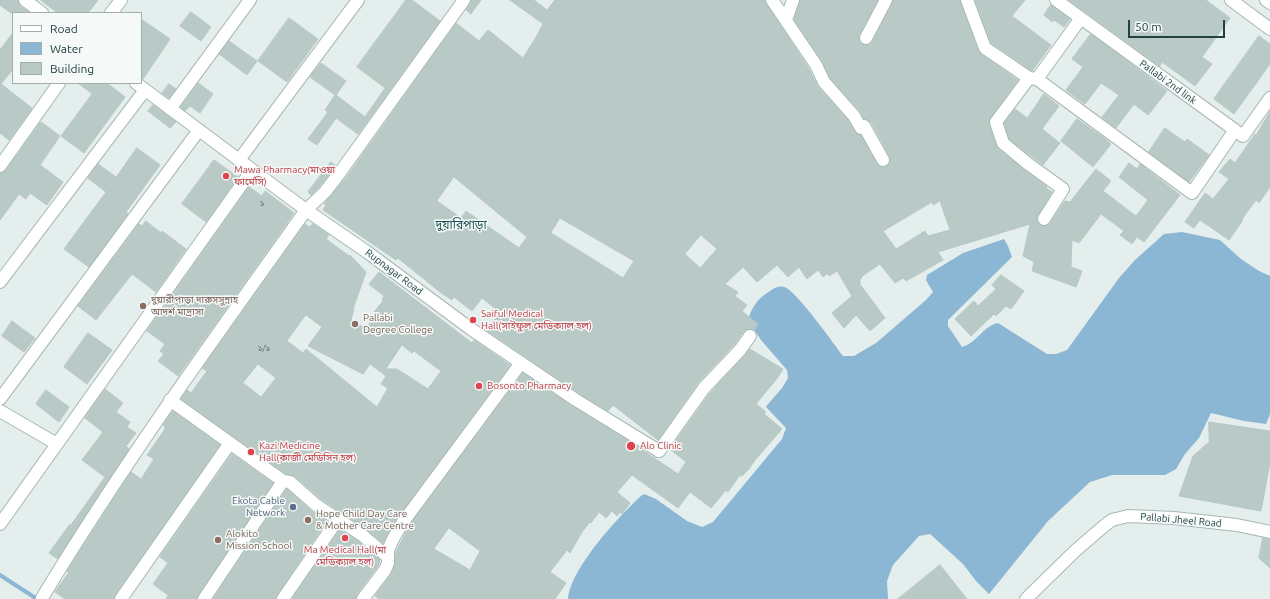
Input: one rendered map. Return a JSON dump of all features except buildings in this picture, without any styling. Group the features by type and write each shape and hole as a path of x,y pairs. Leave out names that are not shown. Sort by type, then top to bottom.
{"street":[{"path":"112,12 121,0"},
{"path":"170,109 250,0"},
{"path":"239,160 358,0"},
{"path":"42,598 62,564 170,400 306,210 325,192 341,171 464,0"},
{"path":"772,0 816,65 824,82 854,116 862,128 864,126 883,160"},
{"path":"786,20 793,0"},
{"path":"866,38 886,0"},
{"path":"967,0 985,48 1033,79 1192,193 1235,130 1243,136 1270,98"},
{"name":"Pallabi 2nd link","path":"1056,0 1235,130"},
{"path":"1231,0 1270,29"},
{"path":"1266,0 1270,3"},
{"path":"27,1 41,12"},
{"path":"1044,220 1064,189 1027,163 1003,142 996,122 1033,79 1081,18"},
{"path":"0,166 59,84"},
{"path":"0,282 140,87"},
{"name":"Rupnagar Road","path":"140,87 306,210 367,252 471,329 576,400 659,451 704,388 740,350 750,336"},
{"path":"0,399 199,130"},
{"path":"0,524 252,170"},
{"path":"363,599 385,570 388,550 403,522 521,363"},
{"path":"170,400 283,481 290,482 316,505 362,535 388,556"},
{"path":"0,411 57,444"},
{"path":"121,599 230,443"},
{"path":"204,599 283,481"},
{"name":"Pallabi Jheel Road","path":"1026,599 1075,551 1112,520 1128,516 1174,518 1237,525 1270,532"},
{"path":"283,599 338,519"}],"water":[{"path":"1182,232 1220,240 1241,259 1259,271 1270,276 1270,414 1266,424 1244,421 1211,413 1199,438 1185,454 1176,469 1165,475 1112,475 1090,482 1048,521 989,594 976,581 963,564 930,534 919,536 893,565 887,581 888,599 568,599 577,573 586,558 620,517 641,496 644,494 656,499 687,521 702,527 713,522 782,439 786,428 766,407 782,388 788,378 787,370 761,340 748,320 757,301 773,289 777,287 784,287 789,290 797,297 843,356 854,356 876,343 926,300 933,292 926,280 927,275 963,253 1004,239 1012,257 948,320 948,326 962,347 972,342 988,327 998,323 1047,354 1056,354 1067,350 1119,278 1135,260 1164,234"}],"waterway":[{"path":"0,575 37,599"}],"place":[{"name":"Mawa Pharmacy(মাওয়া ফার্মেসি)","path":"226,176"},
{"name":"দুয়ারীপাড়া দারুসসুন্নাহ আদর্শ মাদ্রাসা","path":"143,306"},
{"name":"Saiful Medical Hall(সাইফুল মেডিক্যাল হল)","path":"473,320"},
{"name":"Pallabi Degree College","path":"355,324"},
{"name":"Bosonto Pharmacy","path":"479,386"},
{"name":"Alo Clinic","path":"631,446"},
{"name":"Kazi Medicine Hall(কাজী মেডিসিন হল)","path":"251,452"},
{"name":"Ekota Cable Network","path":"293,507"},
{"name":"Hope Child Day Care & Mother Care Centre","path":"308,520"},
{"name":"Ma Medical Hall(মা মেডিক্যাল হল)","path":"345,538"},
{"name":"Alokito Mission School","path":"218,540"}],"district":[{"name":"দুয়ারিপাড়া","path":"461,225"}]}
